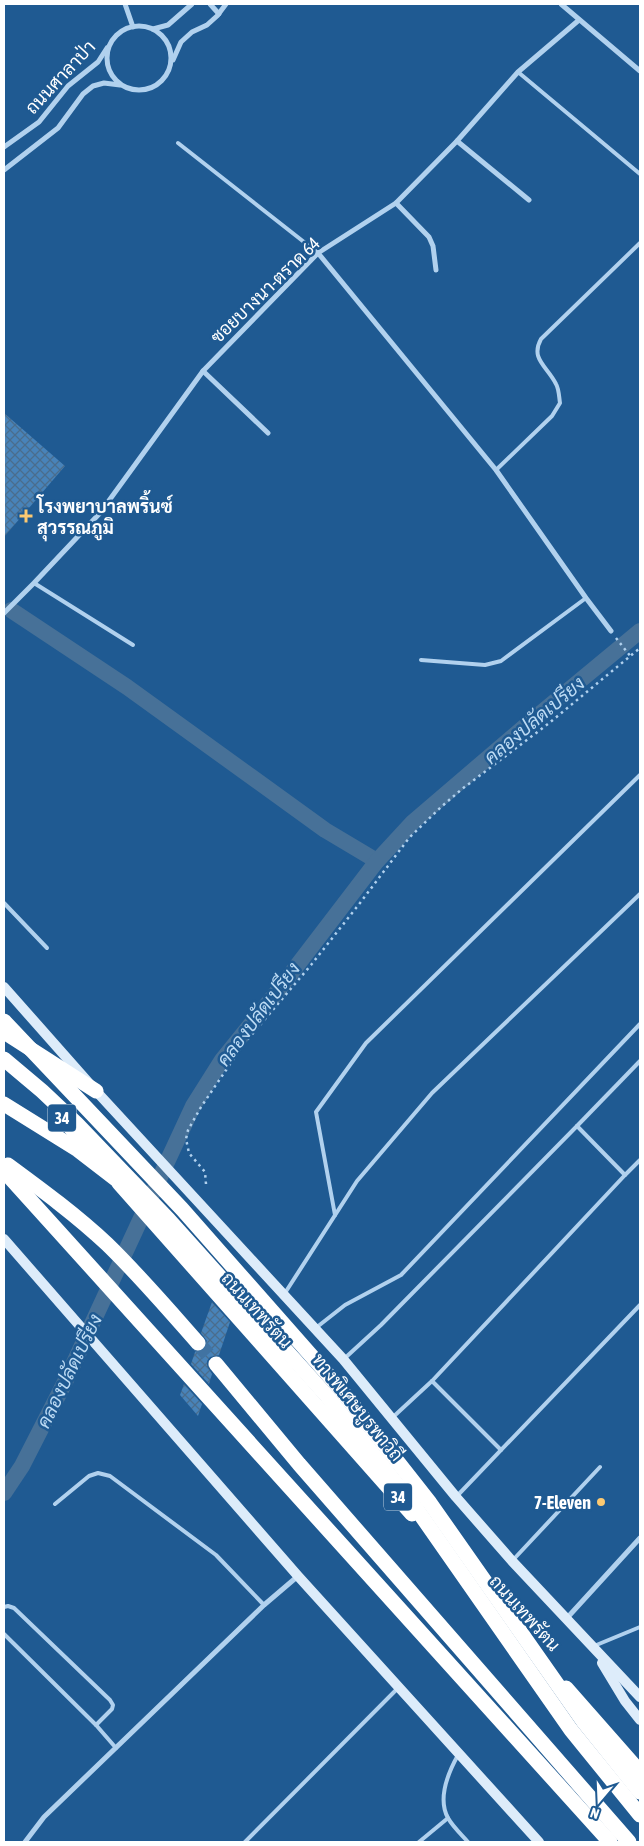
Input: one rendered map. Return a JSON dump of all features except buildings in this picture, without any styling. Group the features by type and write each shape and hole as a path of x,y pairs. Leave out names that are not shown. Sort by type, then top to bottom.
{"highway":[{"path":"4,1021 176,1202 338,1386 430,1503 583,1721 640,1792"},
{"path":"4,1032 96,1091"},
{"name":"ถนนเทพรัตน","path":"4,1052 120,1184 162,1222 640,1772"},
{"name":"ทางพิเศษบูรพาวิถี","path":"4,1059 77,1124 162,1222 327,1396 418,1511 571,1730 640,1816"},
{"path":"4,1104 78,1150 162,1222"},
{"path":"4,1162 66,1208 106,1244 142,1280 198,1342"},
{"path":"4,1171 610,1842"},
{"path":"216,1364 299,1464 629,1842"}],"main road":[{"name":"ถนนเทพรัตน","path":"4,986 96,1091 343,1359 456,1497 512,1560 640,1697"},
{"path":"4,1239 298,1576 538,1842"},
{"path":"593,1645 625,1701 640,1720"}],"street":[{"path":"125,4 133,27 148,27 165,38 170,47 172,58 170,68"},
{"path":"152,29 168,25 192,4"},
{"path":"210,4 218,14"},
{"name":"ถนนศาลาป่า","path":"4,170 58,128 83,94 93,86 104,83 137,90 148,89 162,81 181,42 192,32 207,25 226,4"},
{"path":"561,4 640,71"},
{"name":"ซอยบางนา-ตราด 64","path":"4,613 100,513 202,371 318,253 396,203 457,141 518,72 579,20"},
{"name":"ถนนศาลาป่า","path":"4,148 39,122 68,86 98,62 118,34 127,28 133,27"},
{"name":"ถนนศาลาป่า","path":"111,42 107,52 107,63 111,74 123,86"},
{"path":"457,141 529,200"},
{"path":"396,203 429,237 434,246 436,270"},
{"path":"318,253 496,470 611,631"},
{"path":"202,371 268,433"},
{"path":"567,1618 640,1538"},
{"path":"25,1842 44,1818 264,1605 298,1576"}],"lane":[{"path":"518,72 640,174"},
{"path":"178,143 318,253"},
{"path":"496,470 552,416 560,403 557,385 537,356 537,346 541,339 640,243"},
{"path":"34,583 133,645"},
{"path":"421,660 485,665 501,661 586,598"},
{"path":"336,1215 316,1112 366,1044 640,775"},
{"path":"284,1295 357,1181 432,1093 640,894"},
{"path":"4,903 47,948"},
{"path":"315,1329 345,1305 401,1275 640,1024"},
{"path":"343,1359 382,1325 640,1061"},
{"path":"577,1126 626,1174"},
{"path":"392,1418 432,1381 640,1160"},
{"path":"456,1497 640,1305"},
{"path":"432,1381 501,1450"},
{"path":"512,1560 600,1467"},
{"path":"55,1504 89,1476 98,1473 110,1476 216,1555 264,1605"},
{"path":"4,1607 14,1608 110,1700 113,1705 112,1709 96,1725"},
{"path":"593,1645 640,1627"},
{"path":"4,1634 96,1725 116,1748"},
{"path":"245,1842 399,1687"},
{"path":"459,1753 446,1778 444,1804 448,1818 468,1842"},
{"path":"419,1842 448,1818"}],"path":[{"path":"624,648 631,657"},
{"path":"206,1184 205,1172 189,1153 186,1138 188,1130 201,1107 243,1045 360,904 409,838 441,806 548,724 640,648"}],"waterway":[{"path":"11,610 127,687 325,830 377,861"},
{"name":"คลองปลัดเปรียง","path":"4,1493 22,1466 66,1380 193,1106 222,1060 273,997 377,861 413,822 640,631"}],"tunnel":[{"path":"198,1343 216,1364"}],"place":[{"name":"โรงพยาบาลพริ้นซ์ สุวรรณภูมิ","path":"26,516"},
{"name":"7-Eleven","path":"601,1502"}]}
